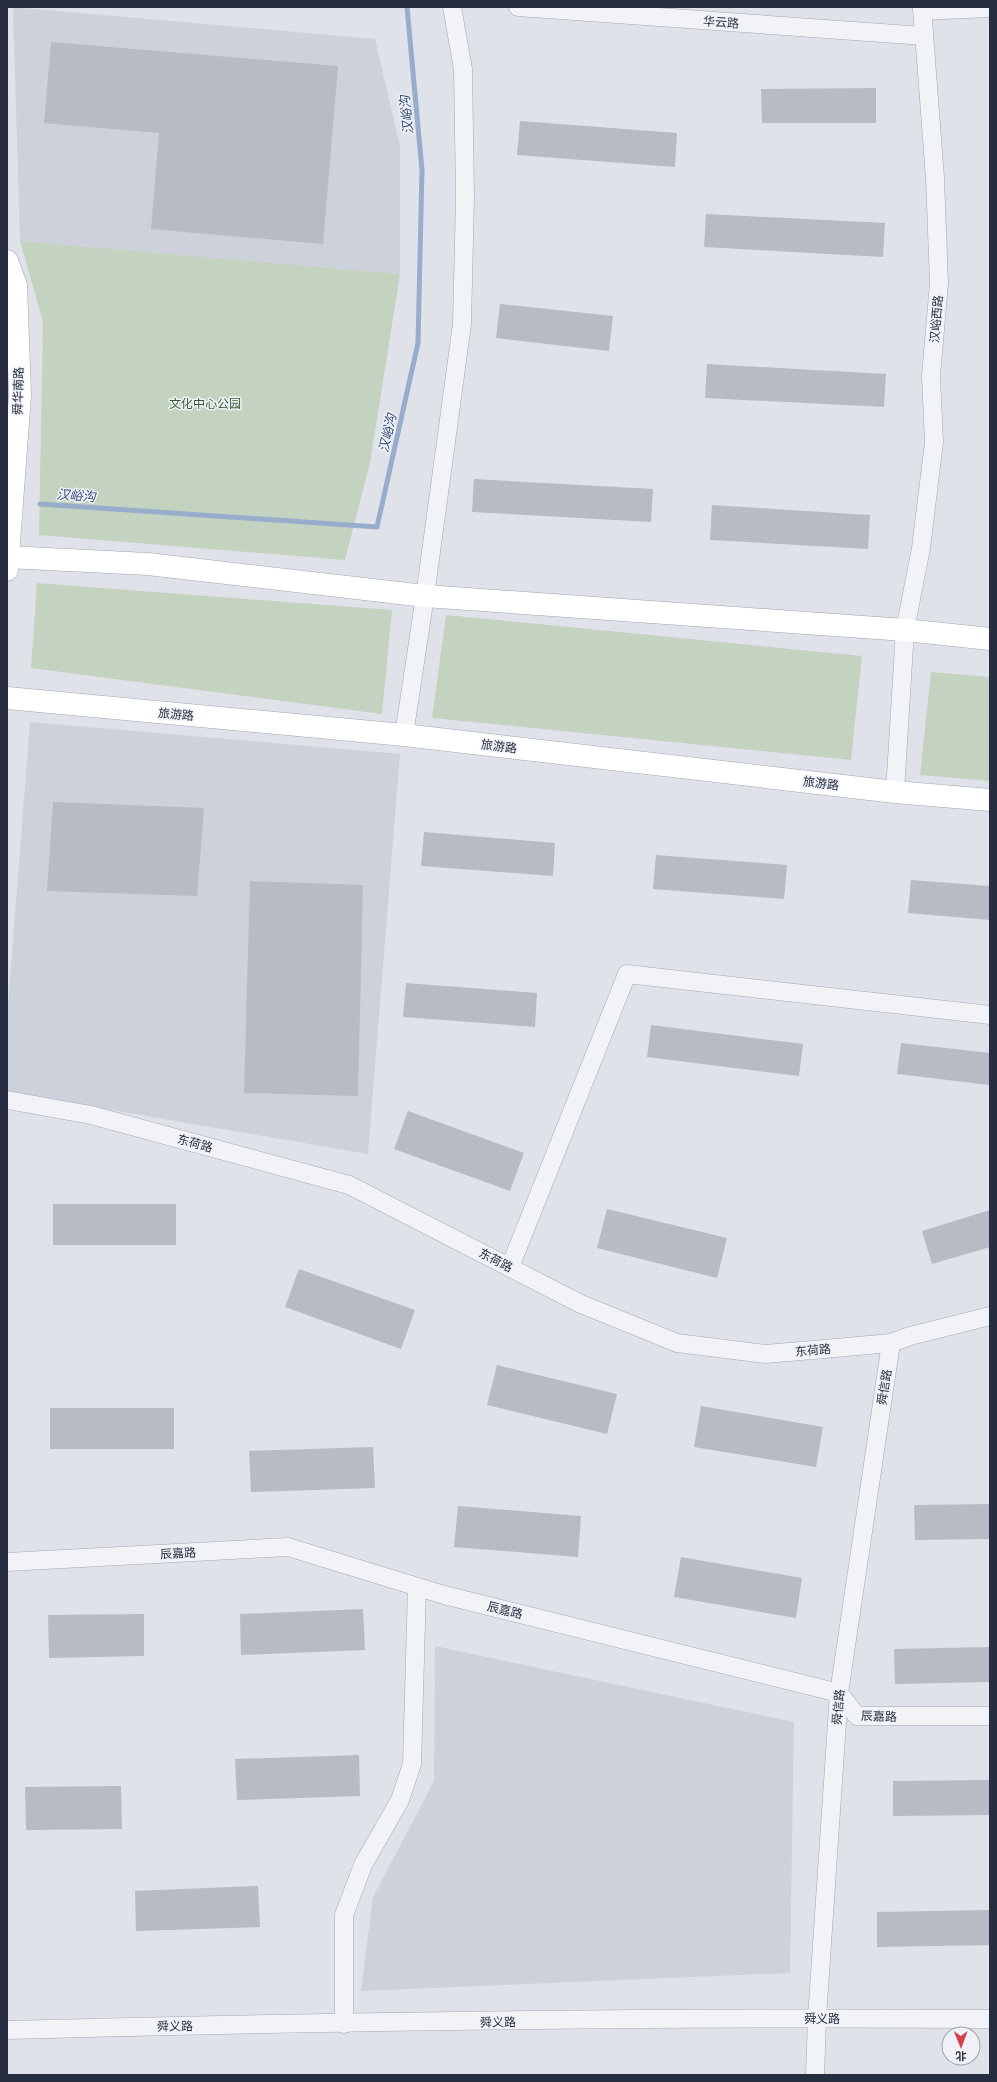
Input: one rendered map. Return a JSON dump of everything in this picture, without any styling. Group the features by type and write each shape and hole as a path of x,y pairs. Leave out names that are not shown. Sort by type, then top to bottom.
{"main road":[{"name":"舜华南路","path":"7,261 16,285 20,395 7,570"},
{"path":"7,557 148,564 426,596 905,630 990,639"},
{"name":"旅游路","path":"7,698 404,735 895,792 990,800"}],"street":[{"path":"404,735 426,596 462,324 465,197 463,69 452,7"},
{"name":"华云路","path":"518,7 924,36"},
{"path":"922,9 990,8"},
{"name":"汉峪西路","path":"895,792 905,630 921,548 934,442 931,376 939,284 935,178 922,9"},
{"path":"510,1267 628,974 990,1015"},
{"name":"东荷路","path":"7,1100 91,1115 349,1185 581,1304 677,1343 765,1354 891,1343 910,1336 990,1316"},
{"name":"舜信路","path":"815,2075 817,2018 839,1692 891,1343"},
{"name":"辰嘉路","path":"7,1562 288,1547 444,1595 839,1692 857,1716 990,1716"},
{"path":"344,2024 344,1915 363,1865 400,1800 412,1764 417,1587"},
{"name":"舜义路","path":"7,2030 817,2018 990,2019"}],"shaded area":[{"path":"13,7 375,39 400,146 400,274 20,241"},
{"path":"30,722 400,754 368,1154 7,1092 7,1018"},
{"path":"435,1646 794,1722 790,1973 361,1991 373,1897 434,1781"}],"green space":[{"name":"文化中心公园","path":"20,241 400,274 370,463 345,560 39,535 43,322"},
{"path":"37,583 392,610 382,714 31,668"},
{"path":"446,615 862,656 851,760 432,718"},
{"path":"931,672 990,677 990,781 920,775"}],"building":[{"path":"51,42 338,66 323,244 151,229 159,133 44,123"},
{"path":"876,88 876,123 762,123 761,89"},
{"path":"520,121 677,133 675,167 517,155"},
{"path":"706,214 885,223 883,257 704,247"},
{"path":"500,304 613,316 609,351 496,338"},
{"path":"707,364 886,374 884,407 705,398"},
{"path":"474,479 653,489 651,522 472,512"},
{"path":"712,505 870,515 868,549 710,540"},
{"path":"53,802 204,808 197,896 47,891"},
{"path":"424,832 555,843 553,876 421,866"},
{"path":"656,855 787,865 784,899 653,889"},
{"path":"911,880 990,886 990,920 908,913"},
{"path":"250,881 363,885 358,1096 244,1093"},
{"path":"406,983 537,993 535,1027 403,1017"},
{"path":"651,1025 803,1044 799,1076 647,1057"},
{"path":"901,1043 990,1053 990,1085 897,1074"},
{"path":"408,1111 524,1153 510,1191 394,1149"},
{"path":"53,1204 176,1204 176,1245 53,1245"},
{"path":"607,1209 727,1238 717,1278 597,1248"},
{"path":"990,1210 990,1247 932,1264 922,1231"},
{"path":"299,1269 415,1310 401,1349 285,1307"},
{"path":"497,1365 617,1394 607,1434 487,1405"},
{"path":"701,1406 823,1427 816,1467 694,1447"},
{"path":"50,1408 174,1408 174,1449 50,1449"},
{"path":"373,1447 375,1488 251,1492 249,1451"},
{"path":"990,1504 990,1539 915,1540 914,1505"},
{"path":"458,1506 581,1516 578,1557 454,1547"},
{"path":"681,1557 802,1578 796,1618 674,1597"},
{"path":"363,1609 365,1650 241,1655 240,1614"},
{"path":"144,1614 144,1656 49,1658 48,1615"},
{"path":"990,1647 990,1682 895,1684 894,1649"},
{"path":"359,1755 360,1796 237,1800 235,1759"},
{"path":"990,1780 990,1815 893,1816 893,1781"},
{"path":"121,1786 122,1829 26,1830 25,1787"},
{"path":"258,1886 260,1927 136,1931 135,1891"},
{"path":"990,1910 990,1945 877,1947 877,1912"}],"waterway":[{"name":"汉峪沟","path":"40,504 377,527 418,343 422,170 407,7"}]}
